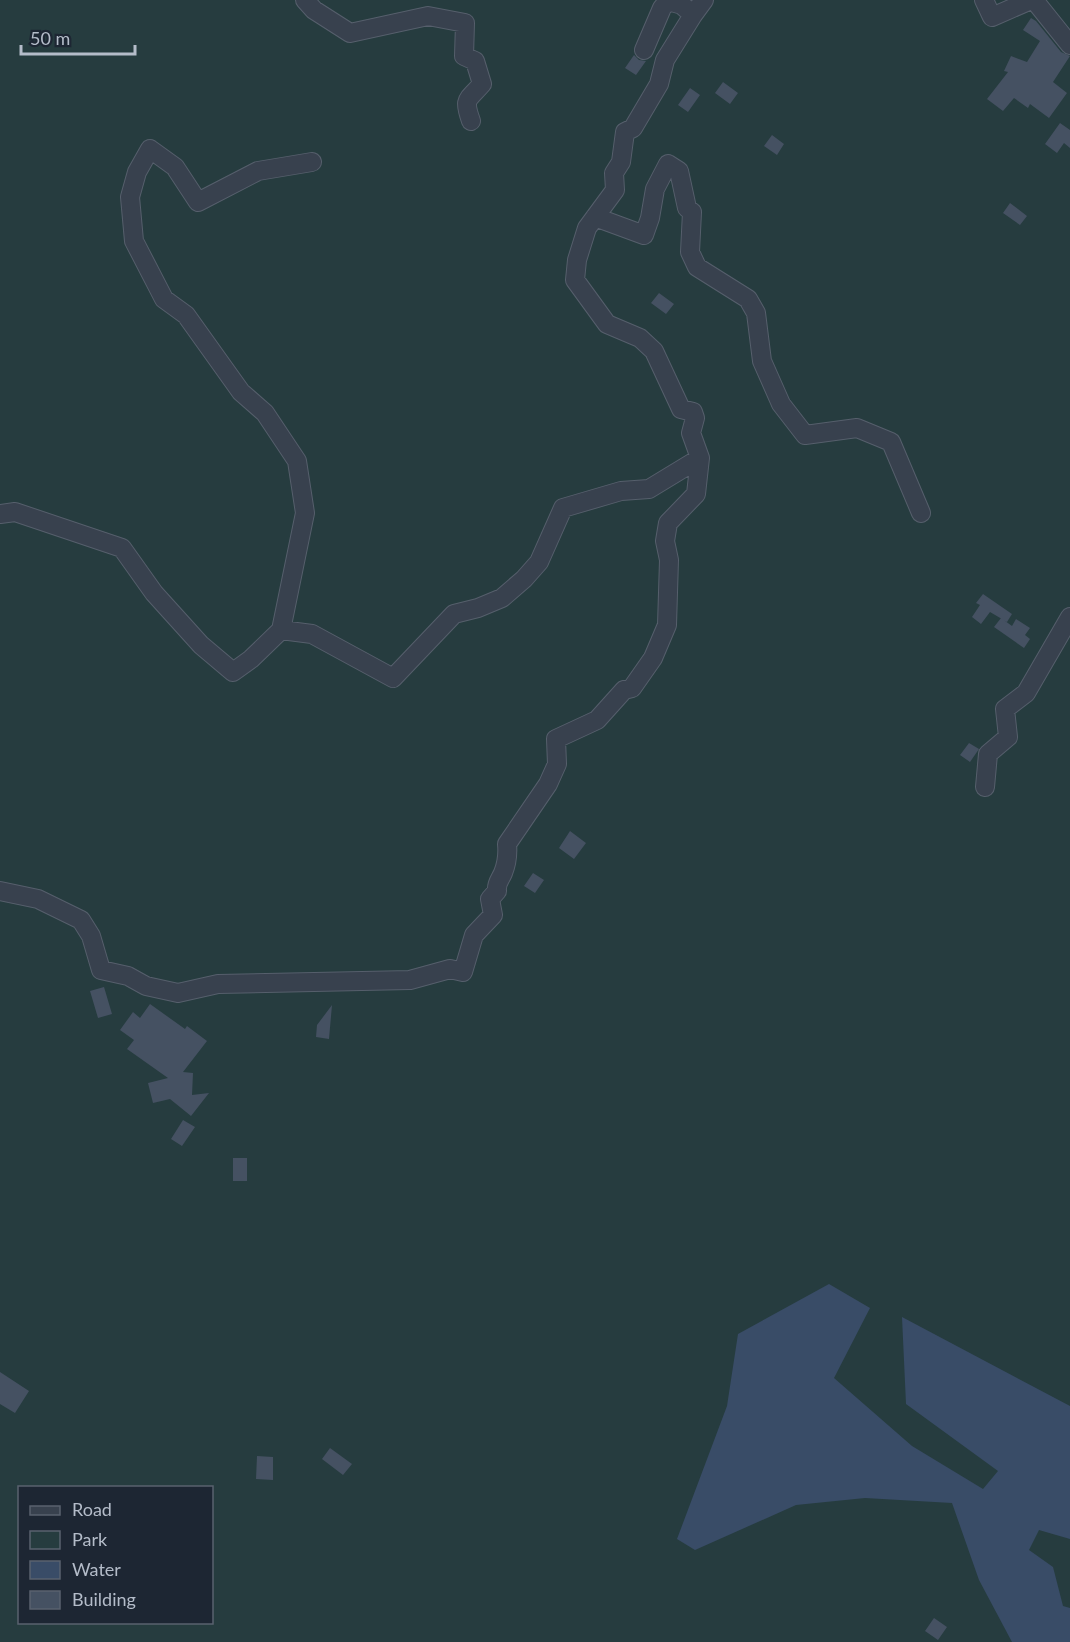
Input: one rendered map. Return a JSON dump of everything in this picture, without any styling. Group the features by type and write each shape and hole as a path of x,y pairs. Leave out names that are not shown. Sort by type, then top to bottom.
{"street":[{"path":"305,0 314,10 350,33 428,16 465,23 464,56 475,61 482,84 468,99 466,106 471,121"},
{"path":"0,891 38,898 81,920 91,936 100,970 128,976 146,986 178,993 218,984 410,980 450,969 463,972 474,935 493,915 490,898 496,891 496,886 503,873 508,854 507,844 548,784 557,764 556,740 597,720 624,690 632,688 653,658 667,625 669,560 665,542 668,523 696,494 700,458 691,433 695,418 693,412 681,409 654,351 640,338 607,324 575,280 577,260 587,228 615,190 614,173 621,162 625,132 633,128 659,84 666,60 693,15 705,0"},
{"path":"984,0 992,17 1032,0 1070,45"},
{"path":"644,50 662,8 668,1 682,5 693,15"},
{"path":"0,514 15,512 122,548 154,593 201,645 233,672 251,659 281,630 305,513 297,461 265,412 241,392 186,315 164,299 134,241 130,197 137,172 150,149 175,167 198,202 258,171 312,162"},
{"path":"595,217 644,235 650,218 655,189 668,164 679,171 687,208 692,212 690,252 697,267 748,299 756,313 762,360 781,404 805,435 857,428 891,442 921,513"},
{"path":"281,630 312,634 393,678 454,614 478,608 502,598 524,579 539,562 563,508 621,491 650,489 700,458"},
{"path":"985,788 988,754 1008,737 1005,709 1026,693 1070,617"}],"green space":[{"path":"0,0 1070,0 1070,1642 0,1642"}],"water":[{"path":"829,1284 870,1308 834,1378 912,1446 983,1489 998,1471 906,1404 902,1317 1070,1406 1070,1539 1039,1530 1029,1550 1053,1567 1063,1606 1070,1608 1070,1642 1012,1642 979,1580 952,1503 865,1498 796,1505 695,1550 677,1539 727,1406 738,1334"}],"building":[{"path":"1031,18 1061,52 1070,56 1053,82 1067,93 1049,118 1030,104 1028,108 1014,98 1003,111 987,99 1008,72 1004,71 1011,56 1027,62 1040,41 1023,30"},
{"path":"634,55 639,60 646,61 636,75 625,68"},
{"path":"723,82 738,93 730,104 715,93"},
{"path":"690,88 700,95 688,112 678,105"},
{"path":"1060,123 1070,130 1070,148 1064,143 1057,153 1045,144"},
{"path":"772,135 784,144 777,155 764,146"},
{"path":"1010,203 1027,216 1020,225 1003,213"},
{"path":"659,293 674,304 666,314 651,303"},
{"path":"983,594 1012,614 1007,622 990,612 981,624 972,617 980,605 976,603"},
{"path":"1001,618 1012,626 1016,619 1030,628 1025,635 1030,639 1024,648 994,627"},
{"path":"969,743 979,749 970,762 960,755"},
{"path":"570,831 586,843 574,859 559,848"},
{"path":"533,873 544,880 535,893 524,886"},
{"path":"104,987 112,1014 98,1018 90,991"},
{"path":"150,1004 185,1029 187,1026 207,1041 183,1072 193,1073 192,1095 209,1093 191,1116 170,1099 153,1103 148,1083 168,1078 127,1049 134,1040 120,1030 133,1012 140,1018"},
{"path":"332,1005 329,1039 316,1037 317,1025"},
{"path":"183,1120 195,1127 182,1146 171,1139"},
{"path":"233,1158 247,1158 247,1181 233,1181"},
{"path":"0,1372 29,1391 15,1413 0,1404"},
{"path":"330,1448 352,1464 343,1475 322,1459"},
{"path":"257,1456 273,1457 273,1480 256,1479"},
{"path":"934,1618 947,1627 938,1640 925,1631"}]}
